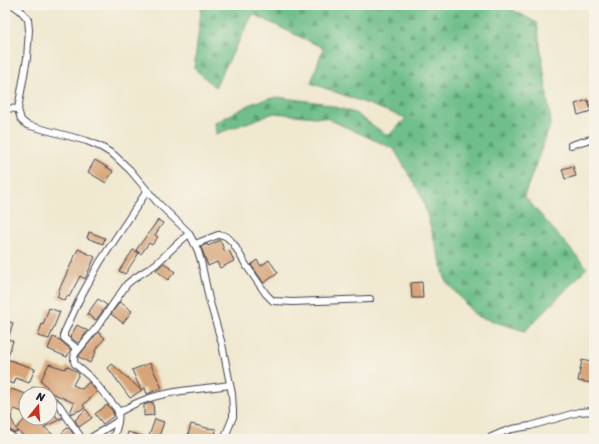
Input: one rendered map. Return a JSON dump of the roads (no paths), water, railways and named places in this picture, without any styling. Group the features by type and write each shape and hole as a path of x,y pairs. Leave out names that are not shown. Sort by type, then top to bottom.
{"street":[{"path":"13,5 21,8 28,19 29,30 27,58 18,109 20,120 27,125 87,141 114,155 130,170 147,191 189,234 195,244 202,261 211,306 222,344 230,385 234,413 232,422 224,439"},
{"path":"5,108 18,109"},
{"path":"571,144 594,138"},
{"path":"113,439 119,412 91,378 75,364 75,347 64,338 64,334 80,298 100,262 147,191"},
{"path":"74,355 97,327 127,284 151,267 189,234"},
{"path":"195,244 218,235 226,237 233,243 246,265 266,294 273,301 293,302 370,299"},
{"path":"119,412 152,397 230,385"},
{"path":"58,404 82,439"},
{"path":"487,439 512,430 579,412 594,411"},
{"path":"89,439 118,421"},
{"path":"5,432 14,439"}]}
